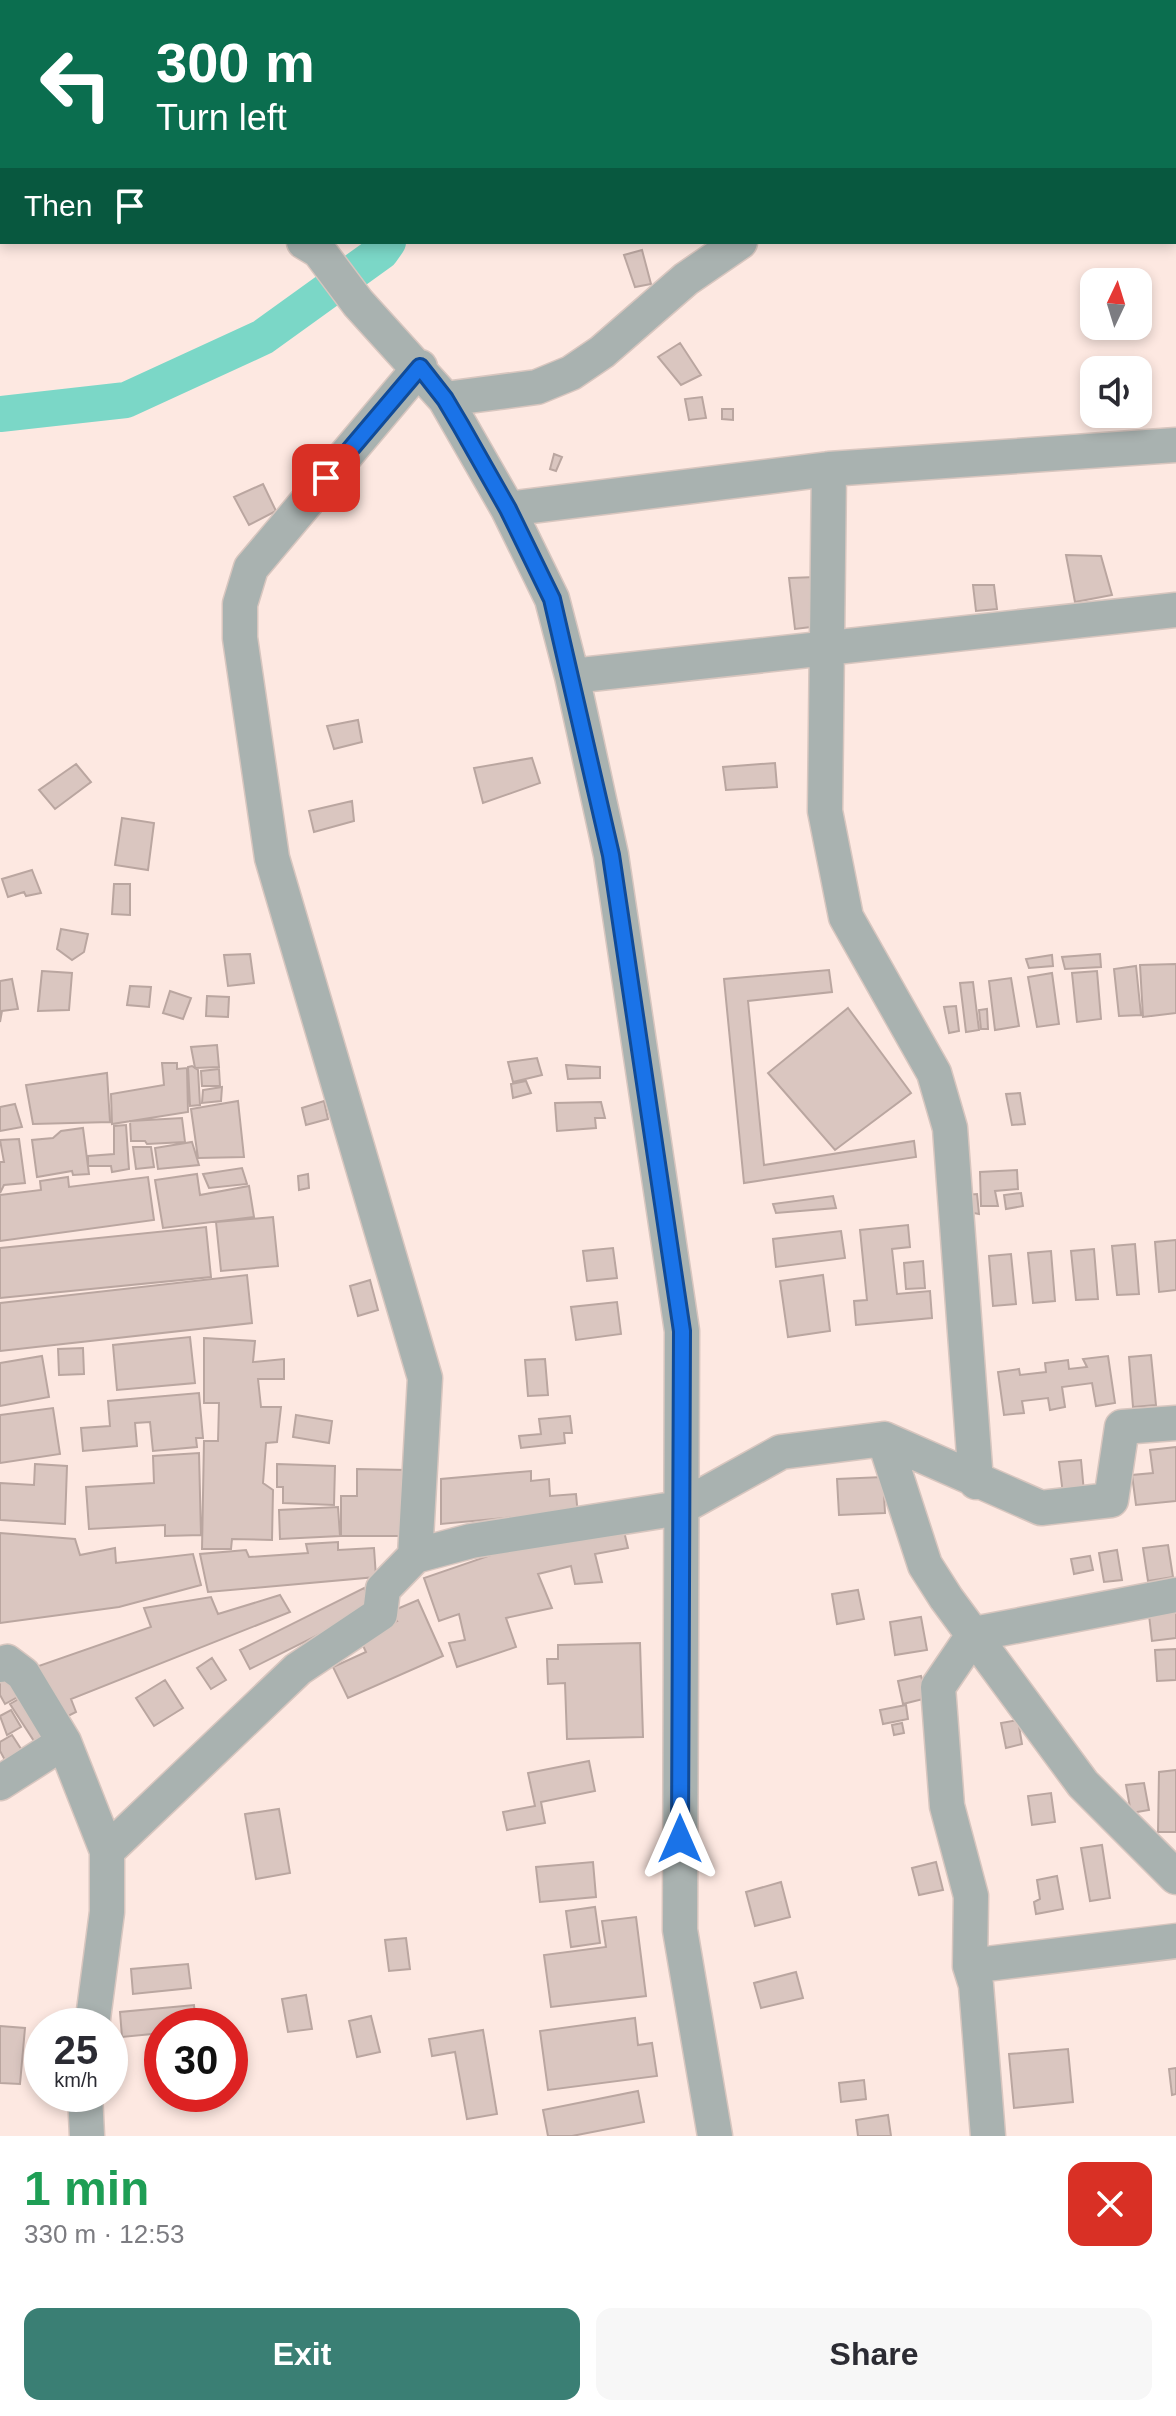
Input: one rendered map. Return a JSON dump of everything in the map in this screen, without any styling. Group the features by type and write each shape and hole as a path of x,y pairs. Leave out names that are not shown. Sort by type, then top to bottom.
{"street":[{"path":"445,399 537,387 571,373 602,352 686,279 737,244"},
{"path":"312,246 358,303 420,367 445,399 508,509 552,599 611,855 682,1331 680,1930 715,2136"},
{"path":"415,1556 425,1378 272,858 240,638 240,616 251,568 420,367"},
{"path":"508,509 829,469 1176,445"},
{"path":"829,469 825,811 846,917 934,1073 950,1128 976,1482"},
{"path":"572,676 1176,610"},
{"path":"107,1851 298,1669 380,1614 383,1589 415,1556 471,1541 680,1508 781,1452 884,1439 1041,1508 1111,1500 1122,1427 1176,1423"},
{"path":"884,1439 925,1565 1083,1784 1176,1877"},
{"path":"988,2136 976,1985 970,1966 971,1896 947,1806 938,1687 974,1634 1176,1595"},
{"path":"0,1665 7,1662 23,1674 64,1742 107,1851 107,1912 94,2008"},
{"path":"0,1783 64,1742"},
{"path":"970,1966 1176,1941"},
{"path":"86,2112 87,2136"}],"building":[{"path":"642,250 651,284 635,287 624,255"},
{"path":"680,343 701,375 681,385 658,357"},
{"path":"702,397 706,418 689,420 685,399"},
{"path":"722,409 733,409 733,420 722,419"},
{"path":"554,454 562,457 556,471 550,469"},
{"path":"263,484 276,511 249,525 234,497"},
{"path":"1066,555 1101,556 1112,595 1075,602"},
{"path":"816,577 819,626 795,629 789,578"},
{"path":"973,585 994,585 997,609 976,611"},
{"path":"358,720 362,742 334,749 327,726"},
{"path":"532,758 540,783 483,803 474,768"},
{"path":"775,763 777,787 726,790 723,767"},
{"path":"76,764 91,782 55,809 39,790"},
{"path":"352,801 354,821 314,832 309,811"},
{"path":"122,818 154,823 148,870 115,865"},
{"path":"32,870 41,893 26,896 24,892 8,897 2,879"},
{"path":"114,884 130,884 130,915 112,914"},
{"path":"61,929 88,934 84,952 72,960 57,949"},
{"path":"250,954 254,983 228,986 224,955"},
{"path":"1100,954 1101,967 1065,969 1062,957"},
{"path":"1052,955 1053,966 1029,968 1026,959"},
{"path":"1176,964 1176,1013 1143,1017 1140,965"},
{"path":"1136,966 1141,1015 1119,1016 1114,969"},
{"path":"829,970 832,992 748,1001 764,1165 914,1141 916,1157 744,1183 724,979"},
{"path":"42,971 72,973 69,1010 38,1011"},
{"path":"1097,971 1101,1019 1077,1022 1072,973"},
{"path":"1052,973 1059,1024 1037,1027 1028,977"},
{"path":"1011,978 1019,1026 995,1030 989,981"},
{"path":"12,979 18,1009 2,1011 0,1022 0,981"},
{"path":"973,982 979,1030 966,1032 960,983"},
{"path":"130,986 151,987 149,1007 127,1005"},
{"path":"170,991 191,998 183,1019 163,1013"},
{"path":"207,996 229,997 228,1017 206,1016"},
{"path":"956,1006 959,1031 949,1033 944,1007"},
{"path":"848,1008 911,1093 835,1150 768,1073"},
{"path":"987,1009 988,1029 981,1029 979,1010"},
{"path":"217,1045 219,1067 195,1068 191,1047"},
{"path":"537,1058 542,1075 513,1082 508,1062"},
{"path":"162,1063 177,1063 177,1069 187,1068 188,1112 112,1124 111,1094 164,1085"},
{"path":"566,1065 600,1067 600,1078 568,1079"},
{"path":"188,1067 198,1070 200,1105 190,1106"},
{"path":"219,1069 220,1086 202,1086 201,1071"},
{"path":"107,1073 110,1122 33,1124 26,1085"},
{"path":"526,1081 531,1093 513,1098 511,1084"},
{"path":"222,1087 221,1101 202,1103 203,1090"},
{"path":"1020,1093 1025,1124 1012,1125 1006,1094"},
{"path":"238,1101 244,1157 198,1158 191,1109"},
{"path":"324,1101 328,1119 306,1125 302,1108"},
{"path":"601,1102 605,1118 595,1118 596,1128 557,1131 555,1103"},
{"path":"15,1104 22,1127 0,1131 0,1107"},
{"path":"182,1118 185,1142 147,1144 145,1141 131,1141 130,1121"},
{"path":"126,1125 129,1169 112,1172 111,1166 88,1166 88,1156 114,1154 114,1126"},
{"path":"83,1128 89,1174 73,1175 72,1171 37,1177 32,1140 53,1138 61,1131"},
{"path":"19,1139 25,1183 4,1185 0,1193 0,1162 4,1162 0,1140"},
{"path":"192,1142 199,1165 158,1169 155,1148"},
{"path":"133,1147 151,1147 154,1167 136,1169"},
{"path":"242,1168 247,1184 209,1188 203,1174"},
{"path":"1017,1170 1018,1189 995,1191 998,1206 981,1206 980,1172"},
{"path":"197,1174 200,1195 249,1186 254,1217 163,1228 155,1180"},
{"path":"308,1174 309,1188 299,1190 298,1176"},
{"path":"68,1177 69,1187 148,1177 154,1220 0,1241 0,1195 41,1190 40,1181"},
{"path":"1021,1193 1023,1206 1006,1209 1004,1195"},
{"path":"977,1194 979,1214 968,1212 965,1195"},
{"path":"833,1196 836,1208 776,1213 773,1204"},
{"path":"273,1217 278,1266 221,1271 216,1222"},
{"path":"908,1225 910,1247 892,1249 897,1294 930,1291 932,1318 856,1325 854,1301 867,1300 860,1230"},
{"path":"206,1227 211,1277 0,1298 0,1248"},
{"path":"841,1231 845,1258 776,1267 773,1239"},
{"path":"1176,1240 1176,1290 1159,1292 1155,1242"},
{"path":"1135,1244 1139,1294 1117,1295 1112,1246"},
{"path":"613,1248 617,1278 587,1281 583,1251"},
{"path":"1094,1249 1098,1299 1076,1300 1071,1251"},
{"path":"1051,1251 1055,1301 1033,1303 1028,1253"},
{"path":"1011,1254 1016,1304 993,1306 989,1256"},
{"path":"923,1261 925,1288 906,1289 904,1263"},
{"path":"247,1275 252,1323 0,1351 0,1303"},
{"path":"823,1275 830,1331 788,1337 780,1281"},
{"path":"370,1280 378,1310 358,1316 350,1286"},
{"path":"617,1302 621,1334 576,1340 571,1307"},
{"path":"190,1337 195,1383 117,1390 113,1345"},
{"path":"204,1338 255,1341 253,1362 284,1359 284,1379 258,1379 261,1407 281,1407 277,1442 266,1443 263,1483 273,1490 272,1540 232,1539 231,1549 202,1549 204,1441 218,1441 219,1403 204,1403"},
{"path":"83,1348 84,1374 59,1375 58,1349"},
{"path":"1151,1355 1156,1405 1133,1407 1129,1357"},
{"path":"42,1356 49,1397 0,1406 0,1363"},
{"path":"1108,1356 1115,1403 1096,1406 1092,1383 1062,1387 1065,1407 1050,1410 1048,1398 1022,1401 1024,1413 1004,1415 998,1372 1019,1369 1020,1375 1046,1372 1045,1363 1068,1360 1069,1369 1087,1367 1083,1359"},
{"path":"545,1359 548,1395 528,1396 525,1360"},
{"path":"199,1393 203,1438 196,1438 197,1447 153,1451 150,1422 135,1423 137,1446 83,1451 81,1428 110,1426 108,1401"},
{"path":"53,1408 60,1454 0,1463 0,1415"},
{"path":"296,1415 332,1421 329,1443 293,1437"},
{"path":"570,1416 572,1433 564,1433 565,1443 521,1448 519,1436 541,1434 539,1419"},
{"path":"1176,1447 1176,1501 1136,1505 1132,1475 1153,1473 1150,1450"},
{"path":"199,1453 201,1535 165,1536 165,1525 89,1529 86,1487 154,1483 153,1456"},
{"path":"1081,1460 1084,1492 1063,1494 1059,1462"},
{"path":"35,1464 67,1466 65,1524 0,1520 0,1483 34,1485"},
{"path":"277,1464 335,1466 334,1505 283,1503 283,1487 277,1487"},
{"path":"357,1469 407,1470 407,1536 341,1536 341,1496 357,1496"},
{"path":"531,1471 531,1481 549,1479 550,1496 576,1494 578,1516 547,1514 441,1524 441,1479"},
{"path":"883,1477 885,1513 839,1515 837,1479"},
{"path":"338,1507 340,1536 280,1539 279,1510"},
{"path":"623,1527 628,1548 595,1554 602,1582 575,1584 571,1566 538,1574 552,1608 506,1618 516,1647 457,1667 449,1643 465,1640 459,1614 439,1621 424,1578 529,1542"},
{"path":"0,1533 75,1539 80,1555 115,1548 116,1563 193,1554 201,1585 119,1607 0,1623"},
{"path":"338,1542 338,1550 374,1548 376,1577 208,1592 200,1554 246,1550 249,1557 308,1553 306,1544"},
{"path":"1168,1545 1173,1577 1148,1581 1143,1548"},
{"path":"1117,1550 1122,1580 1104,1582 1099,1553"},
{"path":"1090,1556 1093,1570 1074,1574 1071,1559"},
{"path":"364,1588 374,1607 250,1669 240,1650"},
{"path":"858,1590 864,1619 837,1624 832,1594"},
{"path":"280,1595 290,1612 71,1699 76,1712 58,1721 30,1669 151,1627 144,1608 211,1597 218,1614"},
{"path":"418,1600 443,1656 348,1698 333,1667 366,1652 359,1637 397,1621 390,1612"},
{"path":"1176,1612 1176,1638 1152,1641 1149,1615"},
{"path":"921,1617 927,1650 895,1655 890,1622"},
{"path":"640,1643 643,1737 567,1739 565,1683 548,1684 547,1659 558,1659 558,1645"},
{"path":"1176,1649 1176,1680 1157,1681 1155,1650"},
{"path":"212,1658 226,1680 211,1689 197,1668"},
{"path":"0,1674 23,1694 5,1704 0,1695"},
{"path":"921,1676 927,1698 903,1704 898,1681"},
{"path":"165,1680 183,1708 154,1726 136,1698"},
{"path":"24,1696 49,1731 34,1741 10,1704"},
{"path":"906,1705 908,1719 883,1724 880,1710"},
{"path":"11,1710 21,1727 7,1735 0,1716"},
{"path":"1018,1720 1022,1744 1006,1748 1001,1723"},
{"path":"902,1723 904,1733 894,1735 892,1725"},
{"path":"12,1735 23,1752 6,1762 0,1751 0,1742"},
{"path":"589,1761 595,1791 541,1802 545,1823 507,1830 503,1812 535,1806 528,1773"},
{"path":"1176,1770 1176,1832 1158,1832 1159,1772"},
{"path":"1144,1783 1149,1810 1131,1813 1126,1785"},
{"path":"1051,1793 1055,1822 1032,1825 1028,1796"},
{"path":"279,1809 290,1873 256,1879 245,1814"},
{"path":"1102,1845 1110,1898 1090,1901 1081,1848"},
{"path":"593,1862 596,1897 540,1902 536,1867"},
{"path":"936,1862 943,1890 919,1895 912,1868"},
{"path":"1057,1876 1063,1909 1036,1914 1034,1902 1040,1899 1037,1880"},
{"path":"781,1882 790,1917 755,1926 746,1892"},
{"path":"595,1907 600,1943 571,1947 566,1911"},
{"path":"636,1917 646,1996 551,2007 544,1955 606,1947 602,1921"},
{"path":"406,1938 410,1969 389,1971 385,1940"},
{"path":"188,1964 191,1988 133,1994 131,1969"},
{"path":"796,1972 803,1998 761,2008 754,1983"},
{"path":"306,1995 312,2029 288,2032 282,1999"},
{"path":"194,2005 194,2008 162,2008"},
{"path":"144,2010 144,2035 128,2036 128,2011"},
{"path":"371,2016 380,2052 357,2057 349,2021"},
{"path":"635,2018 638,2045 652,2043 657,2076 548,2090 540,2031"},
{"path":"0,2026 24,2028 20,2084 0,2083"},
{"path":"483,2030 497,2114 467,2119 455,2052 432,2056 429,2039"},
{"path":"1068,2049 1073,2102 1014,2108 1009,2054"},
{"path":"1176,2068 1176,2094 1172,2095 1169,2069"},
{"path":"864,2080 866,2099 841,2102 839,2083"},
{"path":"638,2091 644,2122 572,2136 548,2136 543,2110"},
{"path":"888,2115 891,2136 858,2136 856,2120"}],"waterway":[{"path":"0,414 126,400 263,337 381,252 387,244"}],"route":[{"path":"326,478 420,367 445,399 508,509 552,599 611,855 636,1039 682,1331 680,1839"}]}
